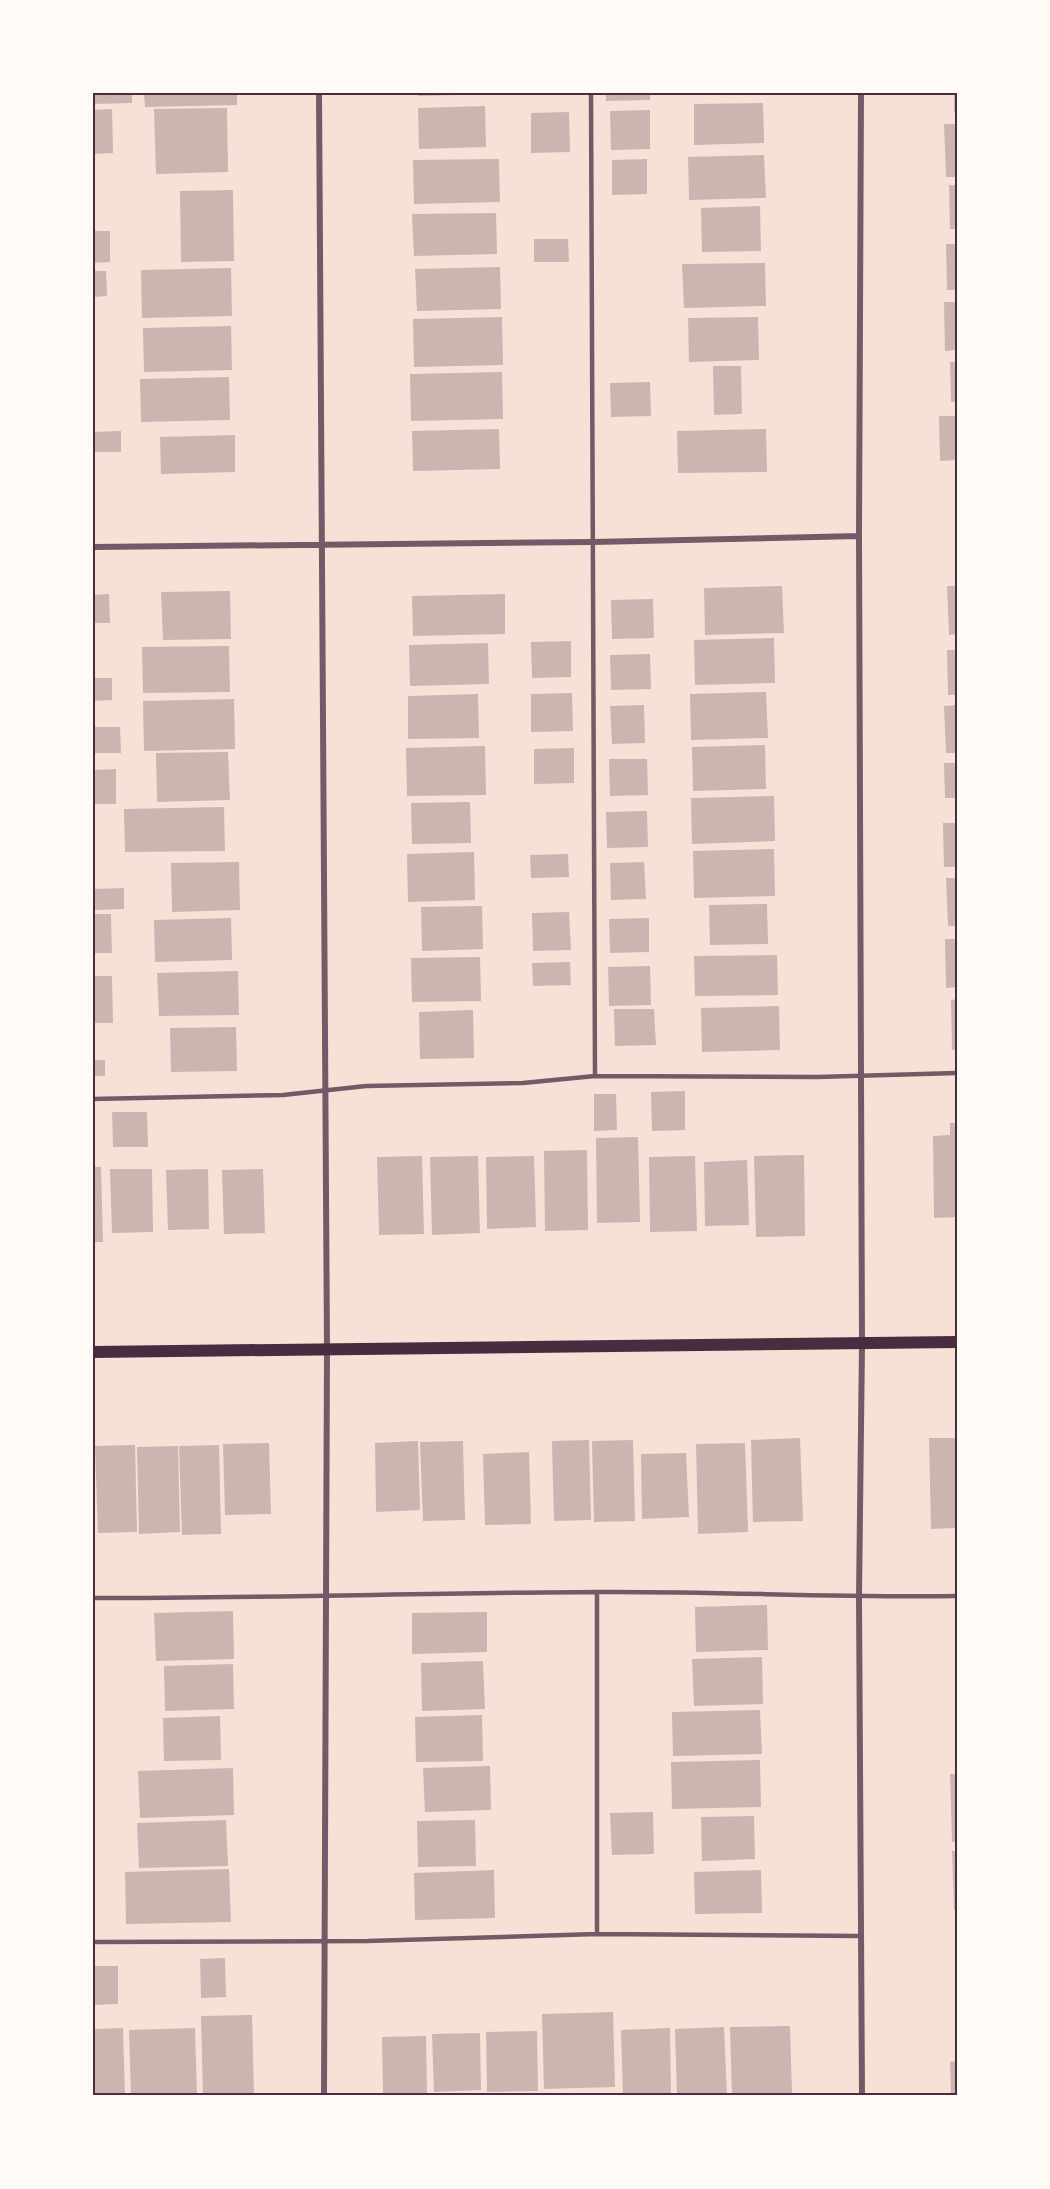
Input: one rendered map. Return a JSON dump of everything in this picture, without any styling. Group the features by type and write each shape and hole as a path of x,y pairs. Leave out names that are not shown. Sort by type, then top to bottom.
{"main road":[{"path":"93,1352 957,1342"}],"street":[{"path":"319,93 327,1349 324,2096"},
{"path":"861,93 859,536 862,1344 859,1597 862,2096"},
{"path":"93,547 593,542 859,536"}],"lane":[{"path":"591,93 595,1076"},
{"path":"93,1099 283,1095 366,1086 523,1083 595,1076 817,1077 957,1073"},
{"path":"597,1592 597,1934"},
{"path":"93,1598 597,1592 859,1597 957,1596"},
{"path":"93,1942 324,1941 597,1934 860,1936"}],"building":[{"path":"93,93 132,93 132,103 93,104"},
{"path":"144,93 237,93 237,105 145,107"},
{"path":"417,93 460,93 460,95 418,96"},
{"path":"606,93 650,93 650,100 606,101"},
{"path":"954,93 957,93 957,112 954,112"},
{"path":"763,103 764,143 694,145 694,104"},
{"path":"485,106 486,147 419,149 418,108"},
{"path":"227,108 228,172 156,174 154,109"},
{"path":"112,109 113,153 93,154 93,110"},
{"path":"650,110 650,149 611,150 610,111"},
{"path":"569,112 570,152 531,153 531,113"},
{"path":"944,124 957,124 957,177 946,177"},
{"path":"764,155 766,198 689,200 688,157"},
{"path":"499,159 500,202 414,204 413,160"},
{"path":"647,159 647,194 612,195 612,160"},
{"path":"949,185 957,185 957,229 950,229"},
{"path":"233,190 234,261 181,262 180,191"},
{"path":"760,206 761,251 702,252 701,208"},
{"path":"496,213 497,254 414,256 412,214"},
{"path":"93,231 110,231 110,262 93,263"},
{"path":"534,239 568,239 569,262 534,262"},
{"path":"946,244 957,244 957,290 947,290"},
{"path":"765,263 766,306 684,308 682,264"},
{"path":"500,267 501,309 417,311 415,269"},
{"path":"231,268 232,316 142,318 141,270"},
{"path":"93,271 106,271 107,296 93,297"},
{"path":"944,302 957,302 957,350 945,351"},
{"path":"502,317 503,365 414,367 413,319"},
{"path":"758,317 759,360 689,362 688,318"},
{"path":"231,326 232,370 144,372 143,328"},
{"path":"950,362 957,362 957,402 951,402"},
{"path":"713,366 741,366 742,414 714,415"},
{"path":"502,372 503,419 411,421 410,374"},
{"path":"229,377 230,420 141,422 140,379"},
{"path":"650,382 651,416 611,417 610,383"},
{"path":"939,416 957,416 957,460 940,461"},
{"path":"499,429 500,469 413,471 412,431"},
{"path":"766,429 767,472 678,473 677,431"},
{"path":"121,431 121,452 93,452 93,432"},
{"path":"235,435 235,472 161,474 160,437"},
{"path":"782,586 784,633 705,635 704,588"},
{"path":"947,586 957,586 957,634 949,635"},
{"path":"230,591 231,639 163,640 161,592"},
{"path":"109,594 110,623 93,623 93,595"},
{"path":"505,594 505,634 413,636 412,596"},
{"path":"653,599 654,638 612,639 611,600"},
{"path":"774,638 775,683 695,685 694,640"},
{"path":"571,641 571,677 532,678 531,642"},
{"path":"488,643 489,684 410,686 409,645"},
{"path":"229,646 230,692 143,693 142,647"},
{"path":"947,650 957,650 957,695 948,695"},
{"path":"650,654 651,689 611,690 610,655"},
{"path":"93,678 112,678 112,700 93,701"},
{"path":"766,692 768,738 691,740 690,694"},
{"path":"572,693 573,731 531,732 531,694"},
{"path":"478,694 479,738 408,739 408,696"},
{"path":"234,699 235,749 144,751 143,701"},
{"path":"644,705 645,743 612,744 610,706"},
{"path":"957,705 957,753 946,753 944,706"},
{"path":"93,727 120,727 121,753 93,753"},
{"path":"765,745 766,789 693,791 692,747"},
{"path":"485,746 486,795 407,796 406,748"},
{"path":"574,748 574,783 534,784 534,749"},
{"path":"228,752 230,800 157,802 156,753"},
{"path":"609,759 647,759 648,795 610,796"},
{"path":"944,763 957,763 957,798 945,798"},
{"path":"116,769 116,804 93,804 93,770"},
{"path":"774,796 775,841 692,844 691,798"},
{"path":"470,802 471,843 412,844 411,803"},
{"path":"224,807 225,851 125,852 124,809"},
{"path":"647,811 648,847 607,848 606,812"},
{"path":"943,823 957,823 957,867 944,867"},
{"path":"774,849 775,896 694,898 693,851"},
{"path":"474,852 475,900 408,902 407,854"},
{"path":"568,854 569,877 531,878 530,855"},
{"path":"239,862 240,910 172,912 171,863"},
{"path":"644,862 646,899 611,900 610,863"},
{"path":"946,878 957,878 957,926 948,926"},
{"path":"124,888 124,909 93,910 93,889"},
{"path":"767,904 768,944 710,945 709,905"},
{"path":"482,906 483,949 422,951 421,907"},
{"path":"569,912 571,950 533,951 532,913"},
{"path":"93,914 111,914 112,953 93,953"},
{"path":"231,918 232,960 155,962 154,920"},
{"path":"649,918 649,952 610,953 609,919"},
{"path":"945,939 957,939 957,987 946,988"},
{"path":"777,955 778,995 695,996 694,956"},
{"path":"480,957 481,1001 412,1002 411,958"},
{"path":"570,962 571,985 533,986 532,963"},
{"path":"650,966 651,1005 609,1006 608,967"},
{"path":"238,971 239,1015 159,1016 157,973"},
{"path":"93,976 112,976 113,1023 93,1023"},
{"path":"957,999 957,1050 952,1050 951,1000"},
{"path":"779,1006 780,1050 702,1052 701,1008"},
{"path":"614,1009 654,1009 656,1045 615,1046"},
{"path":"473,1010 474,1058 420,1059 419,1012"},
{"path":"236,1027 237,1071 171,1072 170,1028"},
{"path":"93,1060 105,1060 105,1076 93,1076"},
{"path":"685,1091 685,1130 652,1131 651,1092"},
{"path":"594,1094 616,1094 617,1130 594,1131"},
{"path":"112,1112 147,1112 148,1147 113,1147"},
{"path":"950,1123 957,1123 957,1217 934,1218 933,1136 950,1135"},
{"path":"638,1137 640,1222 597,1223 596,1138"},
{"path":"587,1150 588,1230 545,1231 544,1151"},
{"path":"804,1155 805,1236 756,1237 754,1156"},
{"path":"422,1156 424,1234 379,1235 377,1157"},
{"path":"478,1156 480,1233 432,1235 430,1157"},
{"path":"534,1156 536,1227 487,1229 486,1157"},
{"path":"695,1156 697,1231 650,1232 649,1157"},
{"path":"747,1160 749,1225 705,1226 704,1162"},
{"path":"93,1167 101,1167 103,1242 93,1242"},
{"path":"110,1169 152,1169 153,1232 112,1233"},
{"path":"208,1169 209,1229 168,1230 166,1170"},
{"path":"263,1169 265,1233 224,1234 222,1170"},
{"path":"800,1438 803,1521 753,1522 751,1440"},
{"path":"929,1438 957,1438 957,1528 931,1529"},
{"path":"589,1440 591,1520 554,1521 552,1441"},
{"path":"633,1440 635,1521 594,1522 592,1441"},
{"path":"418,1441 420,1510 376,1512 375,1443"},
{"path":"463,1441 465,1520 423,1521 420,1442"},
{"path":"269,1443 271,1514 225,1515 223,1444"},
{"path":"745,1443 748,1532 698,1534 696,1444"},
{"path":"135,1445 137,1532 98,1533 95,1446"},
{"path":"219,1445 221,1534 182,1535 179,1446"},
{"path":"178,1446 180,1532 139,1534 137,1447"},
{"path":"529,1452 531,1524 485,1525 483,1454"},
{"path":"686,1453 689,1517 642,1519 641,1454"},
{"path":"767,1605 768,1650 696,1652 695,1607"},
{"path":"233,1611 234,1659 156,1661 154,1613"},
{"path":"487,1612 487,1652 412,1654 412,1613"},
{"path":"762,1657 763,1704 694,1706 692,1659"},
{"path":"483,1661 485,1709 422,1711 421,1663"},
{"path":"233,1664 234,1709 165,1711 164,1666"},
{"path":"760,1710 762,1754 673,1756 672,1712"},
{"path":"482,1715 483,1761 416,1762 415,1717"},
{"path":"220,1716 221,1760 164,1761 163,1718"},
{"path":"760,1760 761,1807 672,1809 671,1762"},
{"path":"490,1766 491,1810 425,1812 423,1768"},
{"path":"233,1768 234,1815 140,1818 138,1771"},
{"path":"950,1774 957,1774 957,1842 952,1842"},
{"path":"653,1812 654,1854 612,1855 610,1813"},
{"path":"754,1816 755,1859 702,1861 701,1817"},
{"path":"226,1820 228,1866 139,1868 137,1823"},
{"path":"475,1820 476,1866 418,1867 417,1821"},
{"path":"952,1851 957,1851 957,1910 954,1910"},
{"path":"229,1869 231,1922 126,1924 125,1872"},
{"path":"494,1870 495,1918 415,1920 414,1873"},
{"path":"761,1870 762,1913 695,1914 694,1872"},
{"path":"225,1958 226,1997 201,1998 200,1959"},
{"path":"93,1966 118,1966 118,2004 93,2005"},
{"path":"613,2012 615,2087 544,2089 542,2014"},
{"path":"252,2015 254,2096 203,2096 201,2016"},
{"path":"790,2026 792,2093 732,2095 730,2027"},
{"path":"724,2027 727,2095 677,2096 675,2029"},
{"path":"123,2028 125,2096 93,2096 93,2029"},
{"path":"195,2028 197,2096 131,2096 129,2030"},
{"path":"670,2028 671,2095 623,2096 621,2030"},
{"path":"537,2031 538,2091 487,2092 486,2032"},
{"path":"480,2033 481,2090 434,2092 432,2034"},
{"path":"426,2036 427,2093 383,2094 382,2037"},
{"path":"957,2061 957,2096 951,2096 950,2062"}]}
